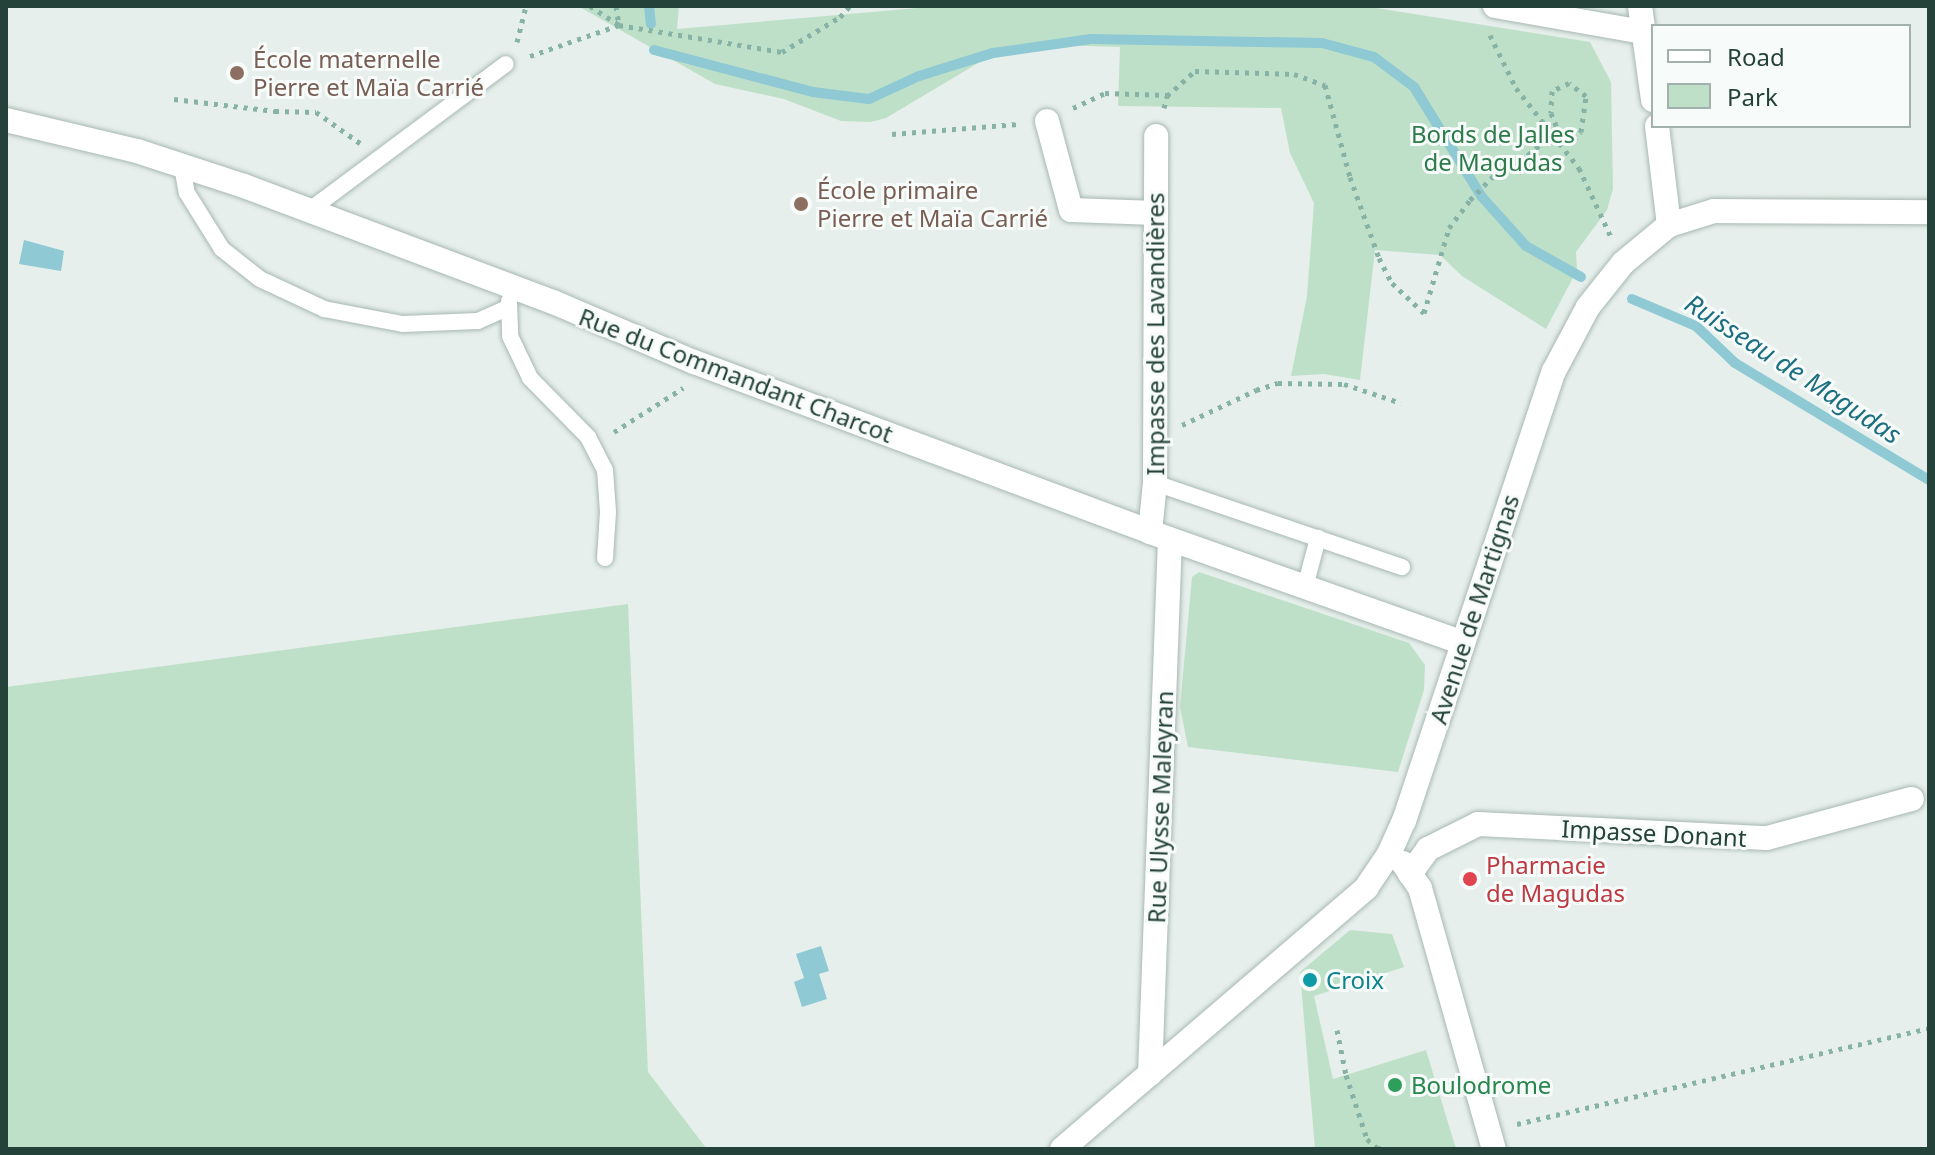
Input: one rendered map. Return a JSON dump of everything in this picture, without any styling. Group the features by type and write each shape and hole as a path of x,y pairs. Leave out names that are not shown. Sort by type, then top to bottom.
{"street":[{"path":"1640,6 1651,86"},
{"path":"1491,16 1643,32"},
{"name":"Rue du Commandant Charcot","path":"6,120 137,151 310,210 510,298 694,362 1160,536 1463,643"},
{"path":"1047,121 1071,210 1156,213"},
{"path":"1657,128 1669,225"},
{"name":"Impasse des Lavandières","path":"1156,136 1155,483 1160,536"},
{"name":"Avenue de Martignas","path":"1062,1149 1366,888 1389,854 1404,821 1554,371 1588,307 1623,263 1669,225 1714,211 1929,212"},
{"name":"Rue Ulysse Maleyran","path":"1150,1074 1160,536"},
{"name":"Impasse Donant","path":"1410,874 1428,849 1478,824 1767,838 1912,799"},
{"path":"1389,854 1402,862 1420,888 1491,1140"}],"lane":[{"path":"310,210 506,64"},
{"path":"182,166 187,193 222,249 260,279 324,309 403,324 478,321 510,298"},
{"path":"510,298 510,336 530,378 593,446 605,470 608,512 605,558"},
{"path":"1155,483 1402,567"},
{"path":"1305,587 1318,538"}],"path":[{"path":"506,64 522,30 526,6"},
{"path":"590,6 619,25 782,52 840,17 850,6"},
{"path":"616,6 619,25"},
{"path":"1491,16 1496,53 1516,88 1579,168 1623,263"},
{"path":"506,64 619,25"},
{"path":"1156,136 1167,96 1195,71 1294,74 1325,85 1350,177 1379,258 1392,283 1424,313 1449,228 1470,200 1500,169 1528,155 1553,138 1558,130"},
{"path":"1569,83 1586,96 1584,120 1573,140 1558,130 1551,113 1552,91 1569,83"},
{"path":"174,99 275,111 316,112 380,158"},
{"path":"593,446 685,386 694,362"},
{"path":"1155,437 1256,390 1278,383 1344,384 1401,403"},
{"path":"1491,1140 1927,1029 1929,1021"},
{"path":"1337,1030 1346,1075 1367,1139 1377,1148 1387,1149"}],"green space":[{"name":"Bords de Jalles de Magudas","path":"578,6 679,6 677,29 941,6 1370,7 1590,42 1611,82 1613,189 1607,210 1576,252 1577,270 1546,329 1462,276 1440,255 1375,250 1360,380 1324,374 1291,376 1307,296 1314,203 1290,153 1281,108 1118,106 1120,47 1054,45 1000,50 886,118 871,122 841,121 784,99 715,84"},
{"path":"1199,572 1409,643 1425,665 1424,690 1398,772 1188,747 1180,707 1192,577"},
{"path":"628,604 648,1072 707,1149 6,1149 6,687"},
{"path":"1350,930 1392,934 1404,967 1314,996 1333,1079 1426,1050 1456,1149 1315,1149 1300,972"}],"water":[{"path":"24,240 64,251 61,271 19,264"},
{"path":"821,946 829,971 819,974 827,999 802,1007 794,982 804,978 796,954"}],"waterway":[{"name":"Ruisseau de Magudas","path":"649,6 651,24"},
{"name":"Ruisseau de Magudas","path":"654,50 813,92 869,99 919,76 993,53 1091,39 1322,43 1374,57 1414,87 1482,197 1526,246 1581,277"},
{"name":"Ruisseau de Magudas","path":"1632,299 1696,326 1735,363 1929,480"}],"place":[{"name":"École maternelle Pierre et Maïa Carrié","path":"237,73"},
{"name":"École primaire Pierre et Maïa Carrié","path":"801,204"},
{"name":"Pharmacie de Magudas","path":"1470,879"},
{"name":"Croix","path":"1310,980"},
{"name":"Boulodrome","path":"1395,1085"}]}
